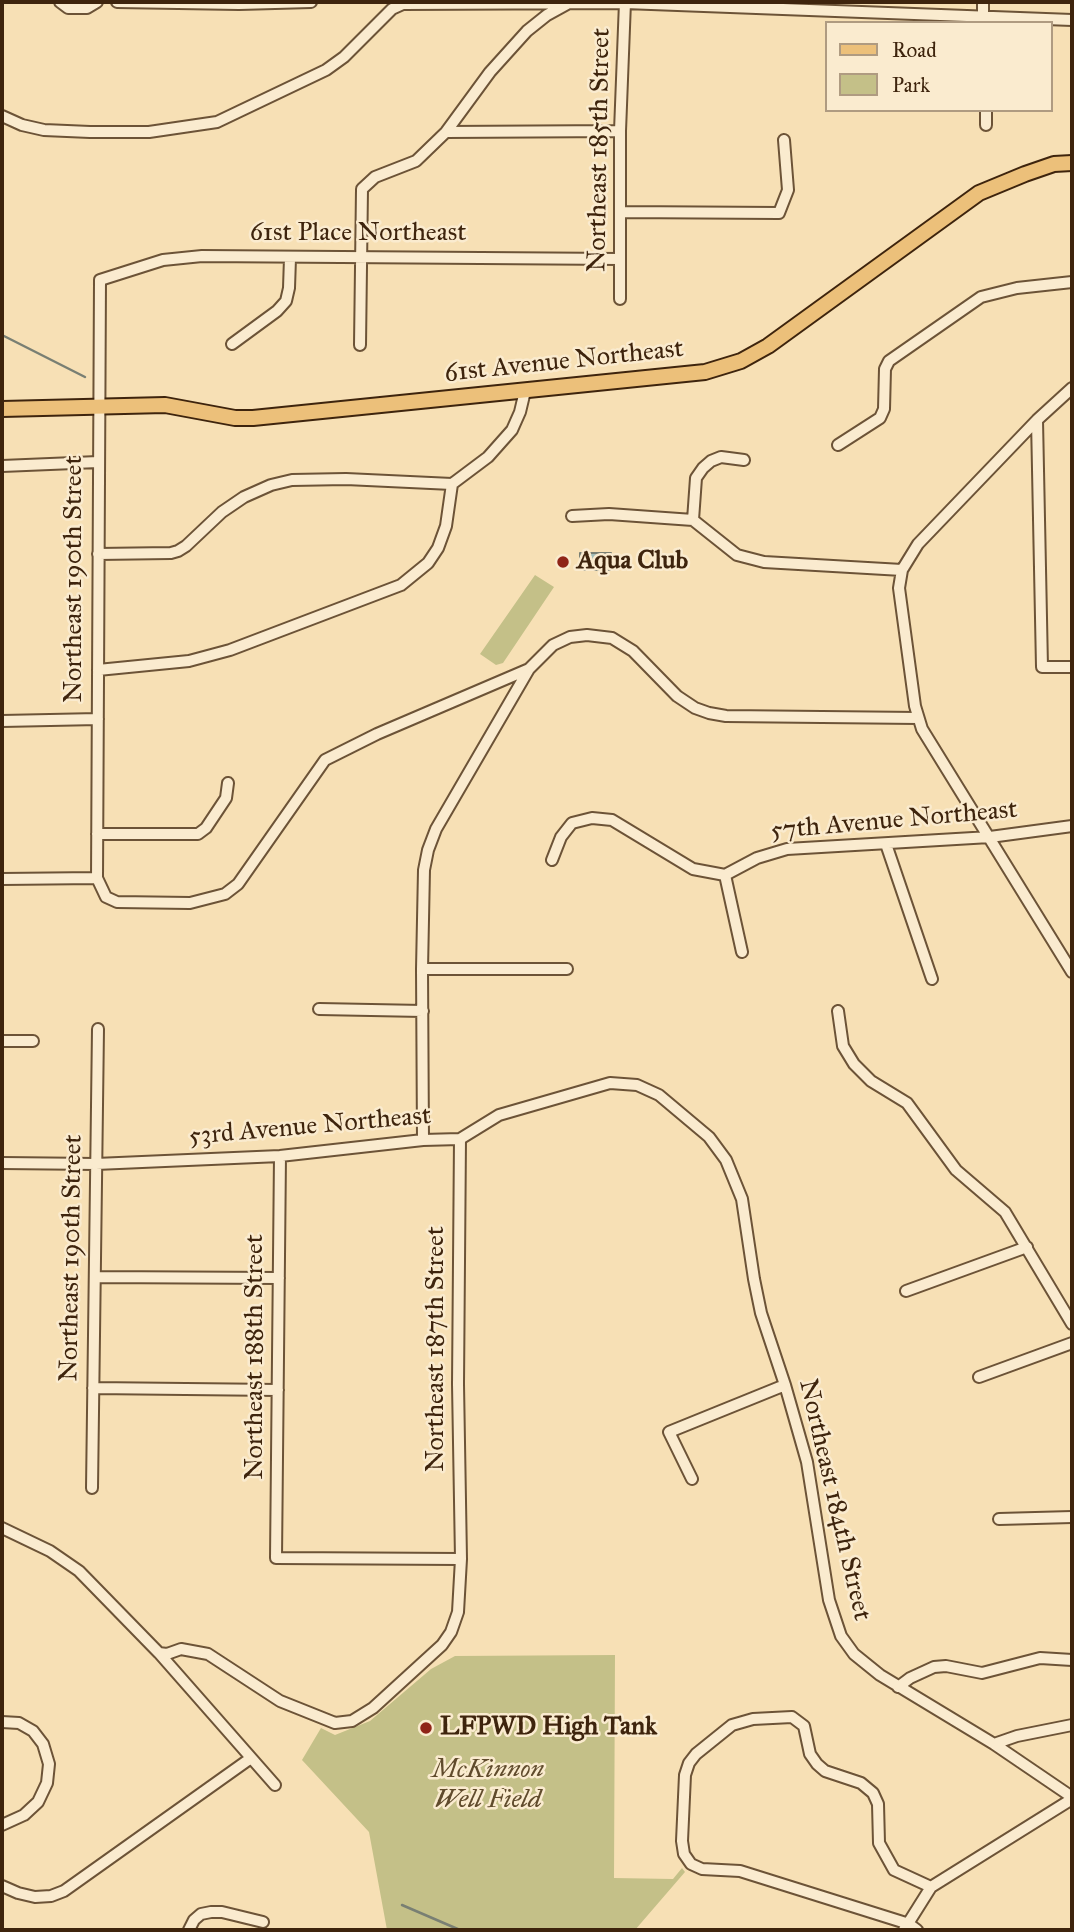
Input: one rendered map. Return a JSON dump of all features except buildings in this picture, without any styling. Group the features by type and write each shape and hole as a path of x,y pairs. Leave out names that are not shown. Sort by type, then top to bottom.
{"main road":[{"name":"61st Avenue Northeast","path":"2,409 165,405 235,418 253,418 684,375 722,368 768,346 979,193 1054,164 1072,163"}],"street":[{"path":"60,2 68,8 87,8 97,2"},
{"path":"117,2 311,2"},
{"path":"983,2 983,19"},
{"path":"360,345 362,189 375,177 416,161 446,132 490,72 527,31 547,15 569,3"},
{"name":"Northeast 185th Street","path":"620,299 620,131 625,3"},
{"path":"2,116 44,130 90,132 149,132 217,122 326,70 344,57 392,9 403,4 749,5 983,19 1072,20"},
{"path":"986,112 986,125"},
{"path":"446,132 620,131"},
{"path":"620,212 779,213 788,190 784,139"},
{"name":"61st Place Northeast","path":"100,280 150,263 180,257 620,259"},
{"path":"232,344 277,311 286,301 290,258"},
{"name":"Northeast 190th Street","path":"97,878 100,280"},
{"path":"838,445 880,418 884,409 885,369 889,361 981,297 1017,288 1072,282"},
{"path":"1072,388 1037,420 918,544 902,569 899,588 918,718 1072,972"},
{"path":"98,554 178,551 222,512 244,497 271,485 292,480 452,484 488,457 512,430 525,391"},
{"path":"1037,420 1042,667 1072,667"},
{"path":"693,520 696,478 703,468 710,461 721,457 744,460"},
{"path":"2,466 98,462"},
{"path":"98,670 189,661 230,650 401,585 428,563 438,548 446,526 452,484"},
{"path":"572,516 609,514 693,520 737,555 764,562 902,569"},
{"path":"423,1140 422,969 424,870 428,850 436,829 528,669 553,645 570,637 605,636 633,651 677,696 695,708 709,713 768,717 918,718"},
{"path":"2,879 97,878 106,897 117,902 190,903 225,894 238,884 325,760 377,734 528,669"},
{"path":"2,721 97,719"},
{"path":"97,834 198,834 206,828 226,798 228,783"},
{"path":"552,860 561,837 572,823 592,818 612,820 693,869 725,875 742,951"},
{"name":"57th Avenue Northeast","path":"725,875 757,858 787,849 989,837 1072,826"},
{"path":"887,844 932,979"},
{"path":"422,969 567,969"},
{"path":"318,1009 423,1011"},
{"path":"838,1011 843,1046 854,1064 871,1081 906,1103 956,1170 1005,1212 1072,1324"},
{"name":"Northeast 190th Street","path":"92,1488 98,1029"},
{"path":"2,1041 33,1041"},
{"name":"53rd Avenue Northeast","path":"2,1163 96,1164 280,1156 423,1140 460,1139 499,1115 610,1083"},
{"name":"Northeast 184th Street","path":"610,1083 637,1085 659,1095 709,1137 726,1160 742,1199 759,1303 807,1462 823,1570 834,1620 841,1636 854,1654 880,1675 995,1744 1072,1798"},
{"name":"Northeast 187th Street","path":"159,1653 167,1654 181,1649 208,1654 280,1700 335,1723 352,1721 391,1693 451,1632 458,1612 461,1559 458,1384 460,1139"},
{"name":"Northeast 188th Street","path":"280,1156 276,1558 461,1559"},
{"path":"906,1291 1027,1247"},
{"path":"95,1277 279,1278"},
{"path":"979,1377 1072,1343"},
{"path":"692,1479 668,1432 785,1385"},
{"path":"93,1388 278,1390"},
{"path":"999,1518 1072,1517"},
{"path":"2,1528 50,1551 79,1571 159,1653 275,1785"},
{"path":"898,1687 934,1667 946,1666 982,1673 1040,1658 1072,1660"},
{"path":"931,1887 894,1870 879,1843 878,1804 873,1793 862,1783 825,1771 817,1764 810,1754 804,1726 792,1717 753,1718 732,1725 696,1754 689,1763 685,1774 682,1841 684,1854 691,1864 702,1869 740,1871 910,1928 931,1887 1072,1798"},
{"path":"2,1722 19,1723 33,1731 43,1744 49,1764 47,1783 38,1802 24,1815 2,1825"},
{"path":"995,1744 1017,1735 1072,1726"},
{"path":"2,1886 18,1894 35,1897 51,1896 64,1891 251,1758"},
{"path":"188,1930 201,1914 211,1912 263,1922"}],"green space":[{"path":"535,575 554,587 503,663 496,665 480,654"},
{"name":"McKinnon Well Field","path":"615,1655 614,1878 673,1879 682,1868 685,1872 635,1930 387,1930 369,1832 302,1760 321,1728 335,1735 370,1721 431,1669 455,1656"}],"water":[{"path":"580,553 611,553 611,570 580,570"}],"waterway":[{"path":"2,335 85,377"},
{"path":"402,1905 460,1930"}],"place":[{"name":"Aqua Club","path":"563,562"},
{"name":"LFPWD High Tank","path":"426,1728"}]}
